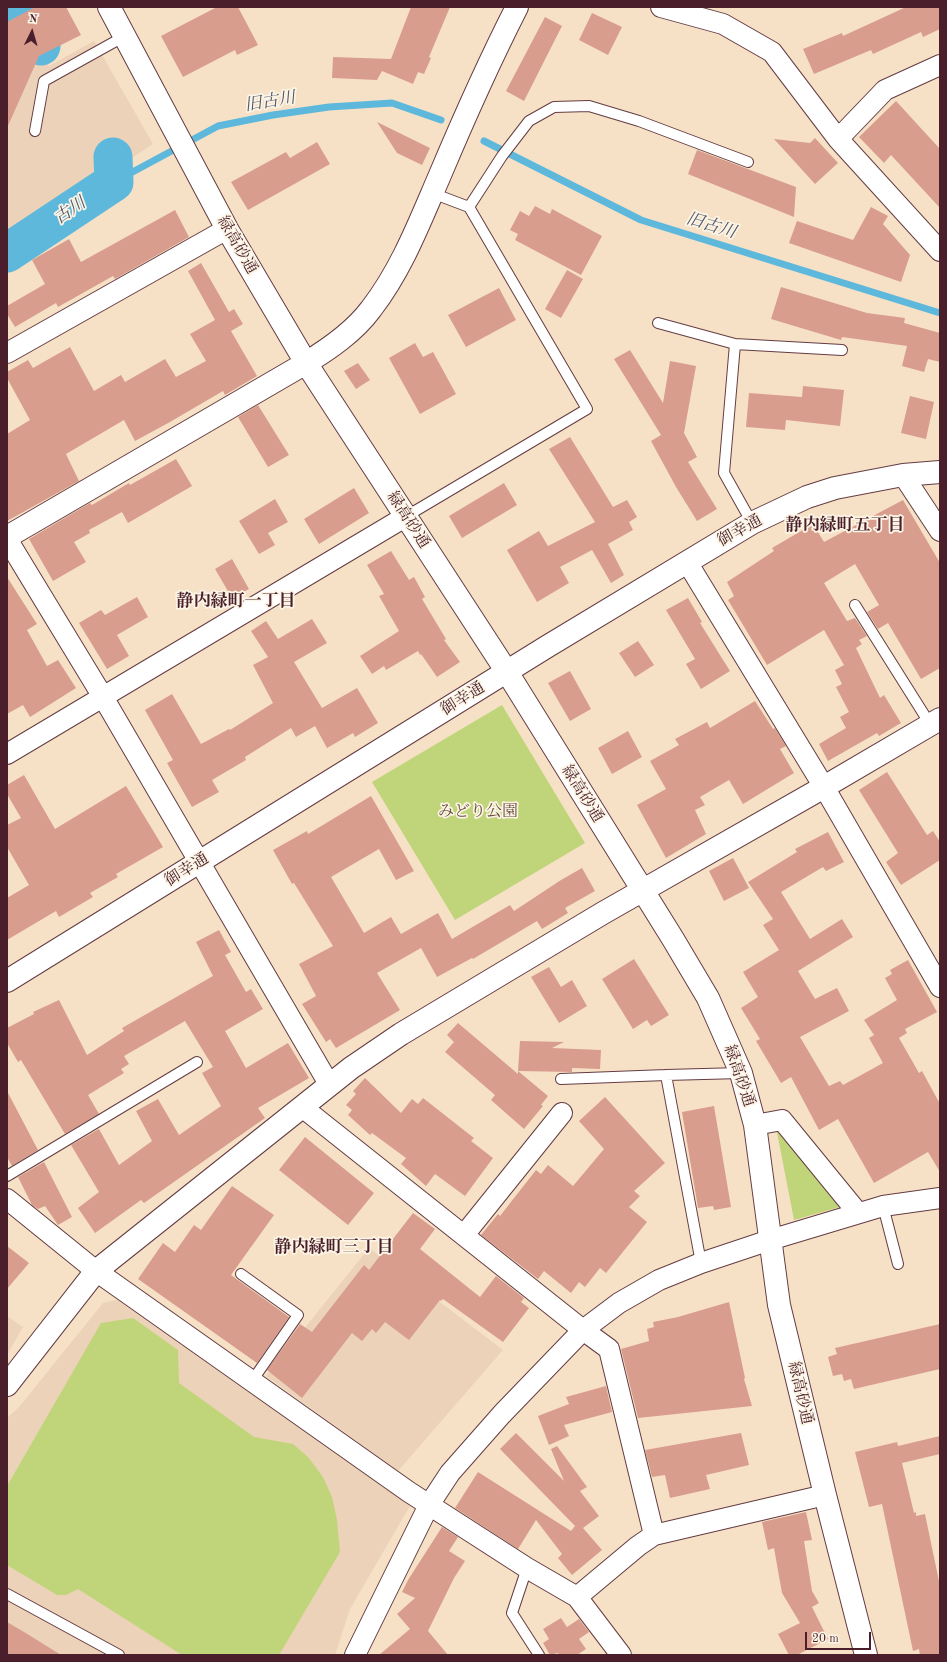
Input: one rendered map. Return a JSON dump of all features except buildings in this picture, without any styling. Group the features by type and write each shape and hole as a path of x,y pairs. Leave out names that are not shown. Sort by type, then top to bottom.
{"street":[{"name":"緑高砂通","path":"110,7 227,229 306,363 507,672 708,998 741,1073 754,1125 779,1305 866,1655"},
{"path":"330,1084 7,538 306,363 342,338 370,310 390,282 407,250 480,81 517,7"},
{"path":"660,7 723,24 772,52 838,139 940,251"},
{"path":"838,139 885,90 940,65"},
{"path":"7,353 227,229"},
{"name":"御幸通","path":"7,981 507,672 752,523 807,497 835,488 903,475 940,472"},
{"path":"903,475 940,531"},
{"path":"7,754 406,517"},
{"path":"687,562 824,787 940,988"},
{"path":"7,1385 96,1271 351,1068 401,1034 642,890 935,722"},
{"path":"302,1107 609,1349 654,1535"},
{"path":"464,1235 562,1113"},
{"path":"754,1125 782,1120 858,1213"},
{"path":"360,1652 429,1505 450,1473 502,1414 583,1330 619,1303 659,1280 701,1263 770,1240 883,1206 940,1198"},
{"path":"7,1199 96,1271 429,1505 527,1568 577,1597 621,1655"},
{"path":"577,1597 638,1546 654,1535 825,1495"}],"lane":[{"path":"35,131 44,81 125,36"},
{"path":"469,208 502,156 529,121 554,107 589,106 639,121 748,162"},
{"path":"406,517 586,409 469,208 432,193"},
{"path":"658,323 735,344 842,350"},
{"path":"735,344 724,473 752,523"},
{"path":"855,605 935,722"},
{"path":"7,1176 197,1062"},
{"path":"560,1079 741,1073"},
{"path":"666,1075 701,1263"},
{"path":"883,1206 898,1264"},
{"path":"241,1274 298,1315 252,1381"},
{"path":"527,1568 512,1613 539,1655"},
{"path":"7,1594 119,1655"}],"shaded area":[{"path":"7,7 17,7 49,66 94,41 153,144 7,241"},
{"path":"369,1248 503,1350 398,1471 266,1376"},
{"path":"117,1300 410,1506 350,1609 335,1655 7,1655 7,1418 19,1407 103,1303"},
{"path":"7,1316 23,1327 7,1355"}],"green space":[{"name":"みどり公園","path":"502,705 585,843 455,920 372,782"},
{"path":"783,1126 840,1207 794,1220 776,1127"},
{"path":"133,1318 178,1350 179,1383 254,1437 293,1444 308,1457 323,1477 332,1497 337,1520 340,1552 279,1655 182,1655 78,1589 66,1595 57,1595 7,1565 7,1486 101,1323"}],"waterway":[{"name":"古川","path":"21,7 41,46"},
{"name":"旧古川","path":"114,182 218,126 273,115 329,107 392,103 441,120"},
{"name":"旧古川","path":"484,141 641,220 940,313"},
{"name":"古川","path":"7,253 114,182 113,157"}],"district":[{"name":"静内緑町五丁目","path":"845,526"},
{"name":"静内緑町一丁目","path":"236,602"},
{"name":"静内緑町三丁目","path":"334,1248"}]}
